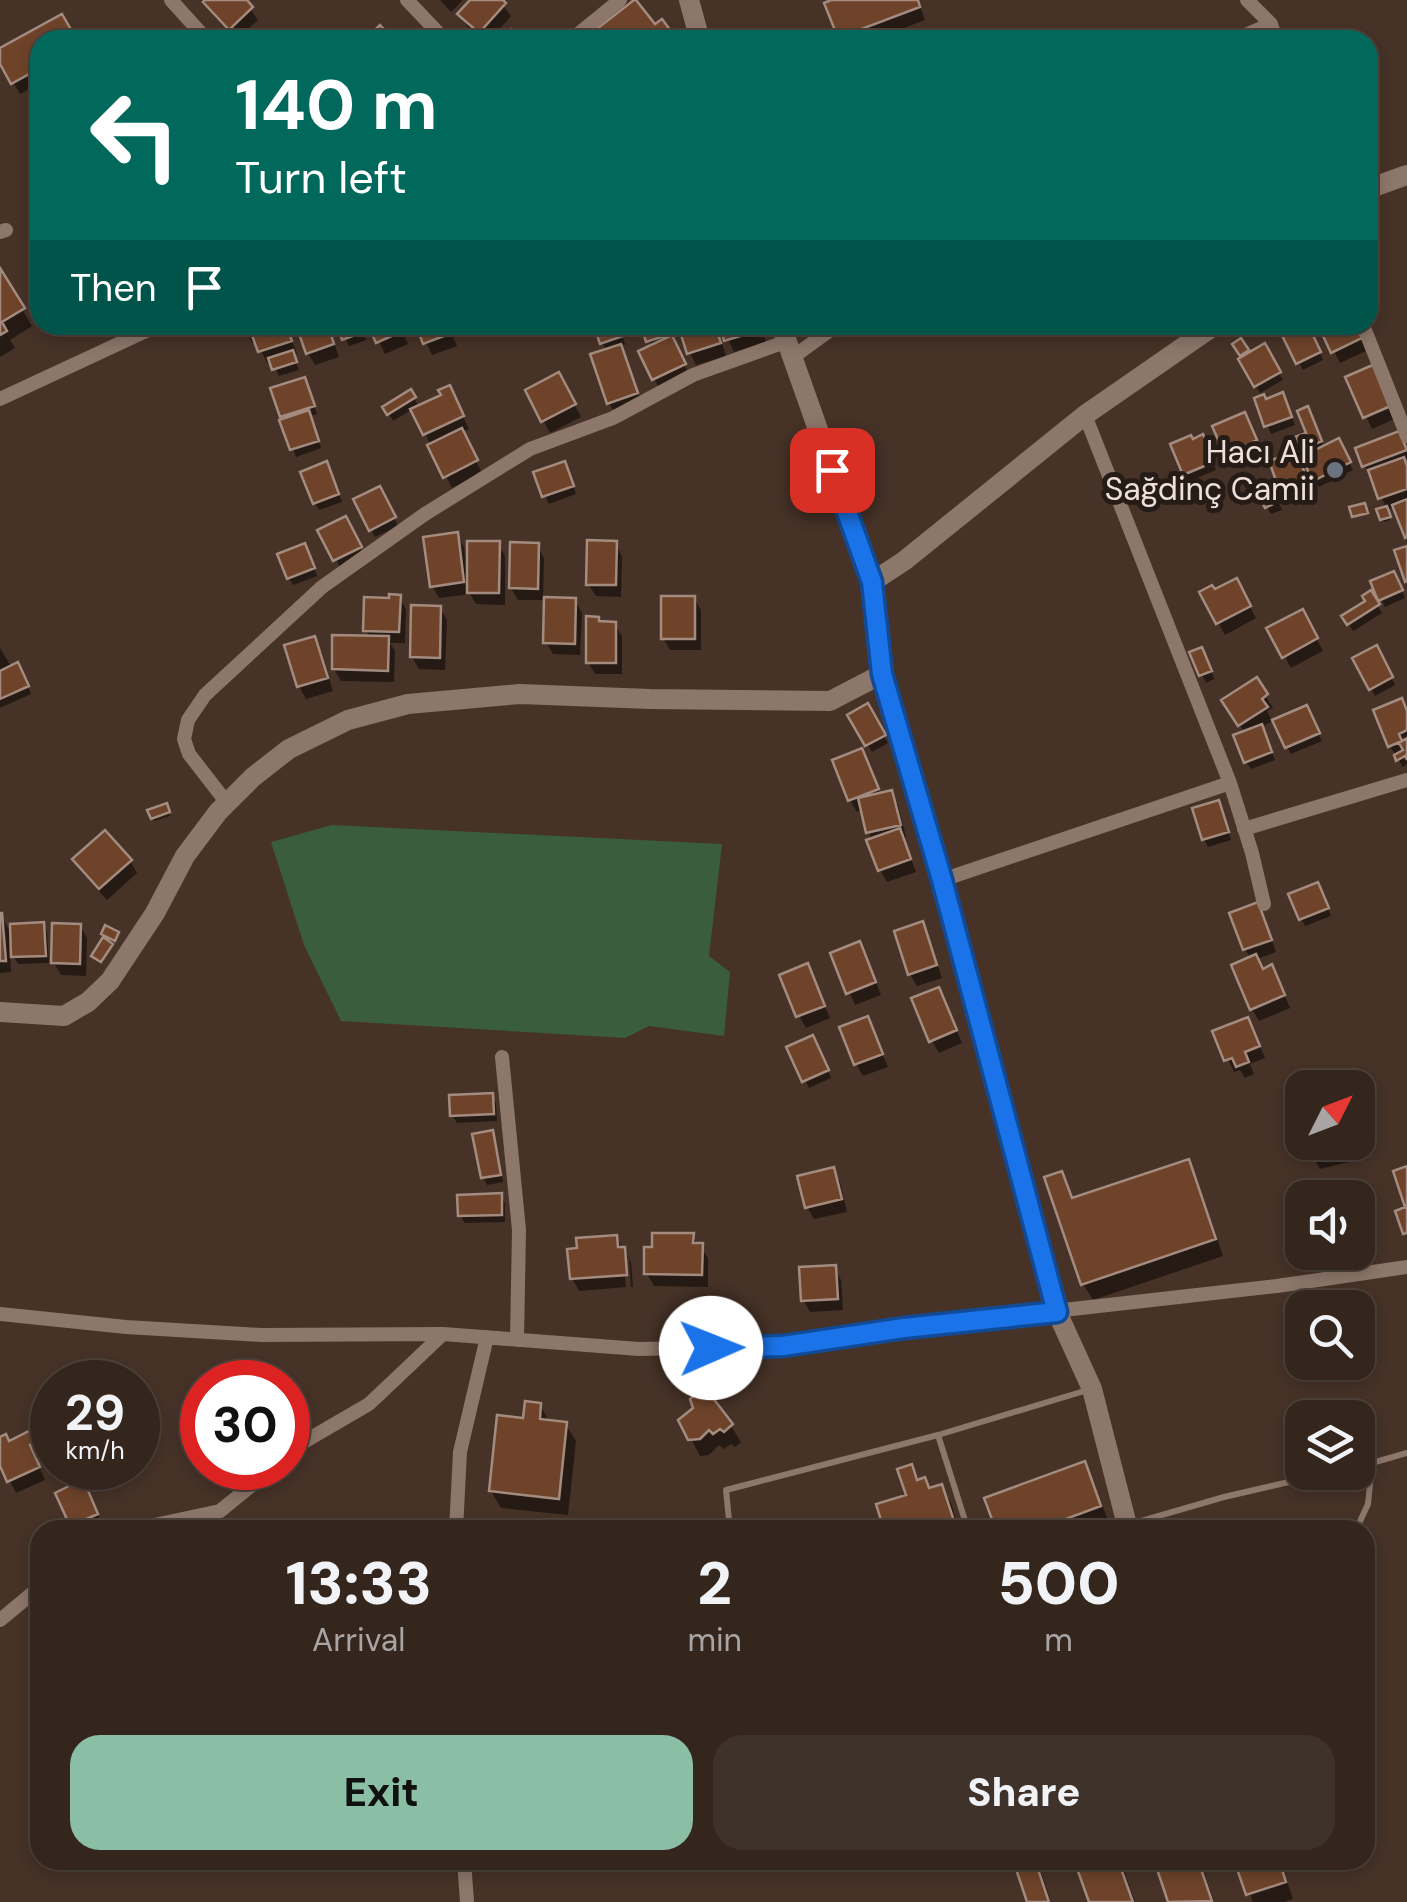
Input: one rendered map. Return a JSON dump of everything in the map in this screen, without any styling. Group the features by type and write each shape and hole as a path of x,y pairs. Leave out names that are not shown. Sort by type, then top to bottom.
{"street":[{"path":"171,0 199,30"},
{"path":"407,0 436,30"},
{"path":"583,30 620,0"},
{"path":"689,0 697,30"},
{"path":"1247,0 1273,30"},
{"path":"1257,30 1271,24"},
{"path":"1378,185 1407,175"},
{"path":"0,400 137,335"},
{"path":"872,582 904,561 1084,415 1200,335"},
{"path":"1367,335 1407,436"},
{"path":"227,802 188,754 184,738 188,720 205,696 322,587 425,514 530,449 613,418 693,374 786,341 872,582 882,674 942,880 1057,1312 1092,1389 1118,1520"},
{"path":"1084,415 1230,783 1264,904"},
{"path":"0,1012 64,1016 88,1002 110,981 186,856 227,802 289,749 348,720 408,704 520,694 830,701 882,674"},
{"path":"1244,828 1407,780"},
{"path":"942,880 1230,783"},
{"path":"502,1057 519,1230 517,1340"},
{"path":"0,1314 261,1335 443,1334 639,1349 783,1346 1407,1267"},
{"path":"310,1439 369,1404 443,1334"},
{"path":"457,1520 460,1452 487,1337"},
{"path":"178,1520 220,1511 246,1490"},
{"path":"0,1620 30,1595"},
{"path":"465,1870 467,1902"}],"lane":[{"path":"729,1520 726,1490 938,1435 1092,1389"},
{"path":"938,1435 965,1520"},
{"path":"1375,1463 1407,1453"},
{"path":"1144,1520 1285,1483"},
{"path":"1361,1520 1369,1490"}],"green space":[{"path":"332,825 722,844 709,956 730,972 724,1036 649,1026 625,1038 341,1021 304,945 271,842"}],"building":[{"path":"205,0 247,0 253,7 229,30"},
{"path":"470,0 506,3 482,30 476,30 457,14"},
{"path":"636,0 655,24 662,19 670,30 595,30"},
{"path":"918,0 920,7 859,30 835,30 824,3"},
{"path":"62,14 71,30 33,30"},
{"path":"30,32 30,74 11,84 0,64 0,48"},
{"path":"0,268 25,308 2,322 7,331 0,335"},
{"path":"252,335 290,335 292,341 258,352"},
{"path":"299,335 331,335 334,344 306,354"},
{"path":"372,335 394,335 376,343"},
{"path":"420,335 447,335 423,344"},
{"path":"597,335 623,335 623,336 600,344"},
{"path":"644,335 668,335 646,342"},
{"path":"672,335 686,364 652,380 638,351"},
{"path":"681,335 718,335 721,343 687,354"},
{"path":"722,335 744,335 724,341"},
{"path":"1282,335 1313,335 1321,352 1296,364"},
{"path":"1323,335 1360,335 1362,338 1331,353"},
{"path":"1241,338 1249,350 1240,356 1232,344"},
{"path":"1265,343 1281,372 1254,387 1238,359"},
{"path":"621,344 638,393 607,404 590,354"},
{"path":"293,350 297,362 272,370 268,358"},
{"path":"1375,364 1393,405 1363,418 1345,377"},
{"path":"559,372 576,404 541,422 525,390"},
{"path":"305,377 315,406 280,417 270,388"},
{"path":"450,385 464,416 423,435 410,409 441,395 438,390"},
{"path":"411,389 416,397 387,415 382,407"},
{"path":"1283,392 1292,417 1264,427 1254,398 1264,394 1266,399"},
{"path":"1308,406 1322,441 1300,450 1295,437 1306,433 1297,411"},
{"path":"309,410 319,441 290,450 279,420"},
{"path":"1245,412 1257,440 1225,455 1212,426"},
{"path":"462,428 478,460 443,478 427,445"},
{"path":"1399,431 1407,450 1362,467 1355,448"},
{"path":"1203,434 1214,462 1183,475 1170,444"},
{"path":"1339,438 1351,462 1313,481 1301,457"},
{"path":"1297,451 1309,485 1281,495 1269,461"},
{"path":"1404,457 1407,489 1378,499 1368,470"},
{"path":"327,461 339,494 313,504 300,472"},
{"path":"565,461 574,486 542,497 533,472"},
{"path":"1272,484 1280,501 1265,508 1257,491"},
{"path":"380,486 396,517 369,531 353,499"},
{"path":"1407,499 1407,537 1405,538 1392,505"},
{"path":"1365,503 1368,513 1352,517 1349,507"},
{"path":"1387,506 1391,517 1380,520 1376,509"},
{"path":"346,516 362,547 333,561 317,530"},
{"path":"458,532 464,582 430,587 423,537"},
{"path":"587,540 617,541 616,585 586,585"},
{"path":"467,541 500,541 499,593 467,593"},
{"path":"510,542 539,543 538,589 509,588"},
{"path":"305,543 315,568 287,579 277,554"},
{"path":"1407,546 1407,581 1405,582 1394,550"},
{"path":"1394,571 1403,590 1378,601 1370,581"},
{"path":"1237,578 1251,606 1216,624 1199,592"},
{"path":"1371,590 1380,604 1347,625 1341,616 1365,601 1362,596"},
{"path":"389,594 401,595 399,632 363,631 364,597 389,598"},
{"path":"661,596 695,596 695,639 661,639"},
{"path":"544,597 576,598 575,644 543,643"},
{"path":"411,605 441,606 440,658 410,657"},
{"path":"1303,609 1318,638 1282,658 1266,628"},
{"path":"586,616 616,622 616,663 586,663"},
{"path":"332,635 389,636 388,671 332,669"},
{"path":"315,636 328,678 297,687 284,645"},
{"path":"1377,645 1393,677 1369,690 1352,658"},
{"path":"1202,647 1212,671 1199,676 1189,652"},
{"path":"18,662 29,686 0,699 0,671"},
{"path":"1257,677 1268,694 1262,699 1268,707 1238,726 1221,700"},
{"path":"1402,698 1407,730 1399,734 1402,741 1388,747 1373,710"},
{"path":"868,703 886,735 865,746 847,715"},
{"path":"1307,705 1320,733 1285,748 1272,720"},
{"path":"1262,724 1272,752 1244,763 1233,735"},
{"path":"1407,738 1407,760 1405,756 1396,761 1394,755 1403,750 1399,743"},
{"path":"862,748 879,789 848,801 832,760"},
{"path":"892,790 901,825 866,833 858,798"},
{"path":"1219,800 1229,832 1202,840 1192,808"},
{"path":"167,803 170,812 151,819 147,810"},
{"path":"900,828 911,859 878,871 866,840"},
{"path":"105,830 132,860 99,889 72,859"},
{"path":"1318,882 1329,908 1299,920 1288,894"},
{"path":"1258,902 1272,940 1243,950 1229,913"},
{"path":"2,913 6,961 0,961"},
{"path":"923,921 937,965 908,975 894,931"},
{"path":"44,922 46,956 11,957 10,924"},
{"path":"52,923 81,924 80,964 51,963"},
{"path":"105,925 119,932 115,941 101,934"},
{"path":"103,937 113,944 101,962 91,956"},
{"path":"860,941 876,982 846,994 830,953"},
{"path":"1256,954 1263,969 1272,964 1285,995 1250,1010 1231,965"},
{"path":"808,963 825,1006 796,1017 779,975"},
{"path":"939,987 957,1030 929,1042 911,998"},
{"path":"868,1016 883,1054 854,1065 839,1027"},
{"path":"1248,1017 1260,1046 1245,1052 1249,1062 1236,1067 1232,1058 1224,1061 1212,1031"},
{"path":"813,1035 829,1070 802,1082 786,1047"},
{"path":"493,1093 494,1114 450,1116 449,1095"},
{"path":"493,1130 501,1175 481,1178 472,1134"},
{"path":"1189,1159 1216,1239 1081,1285 1044,1177 1062,1171 1072,1198"},
{"path":"1407,1166 1407,1233 1403,1234 1395,1211 1405,1207 1393,1171"},
{"path":"834,1167 842,1199 805,1208 797,1176"},
{"path":"502,1193 502,1215 458,1216 457,1195"},
{"path":"652,1233 694,1233 693,1243 703,1243 702,1275 644,1274 644,1247 652,1247"},
{"path":"617,1235 618,1247 625,1247 627,1275 570,1279 567,1249 577,1248 576,1238"},
{"path":"836,1265 838,1299 801,1301 799,1267"},
{"path":"706,1389 733,1424 724,1432 720,1429 713,1434 709,1430 700,1439 688,1440 678,1420 693,1408 690,1399"},
{"path":"525,1401 541,1403 540,1419 567,1422 559,1499 489,1491 497,1415 523,1418"},
{"path":"30,1430 30,1472 7,1482 0,1466 0,1437 6,1434 9,1441"},
{"path":"1085,1461 1101,1506 1063,1520 992,1520 984,1498"},
{"path":"912,1464 917,1480 925,1477 929,1488 942,1484 954,1520 881,1520 876,1504 906,1495 897,1469"},
{"path":"88,1490 98,1514 84,1520 67,1520 55,1493"},
{"path":"1016,1870 1038,1870 1049,1902 1027,1902"},
{"path":"1078,1870 1122,1870 1133,1902 1089,1902"},
{"path":"1157,1870 1201,1870 1212,1901 1168,1902"},
{"path":"1237,1870 1282,1870 1286,1882 1246,1895"}],"place":[{"name":"Hacı Ali Sağdinç Camii","path":"1335,470"}],"route":[{"path":"711,1348 783,1346 1057,1312 942,880 882,674 872,582 832,470"}]}
